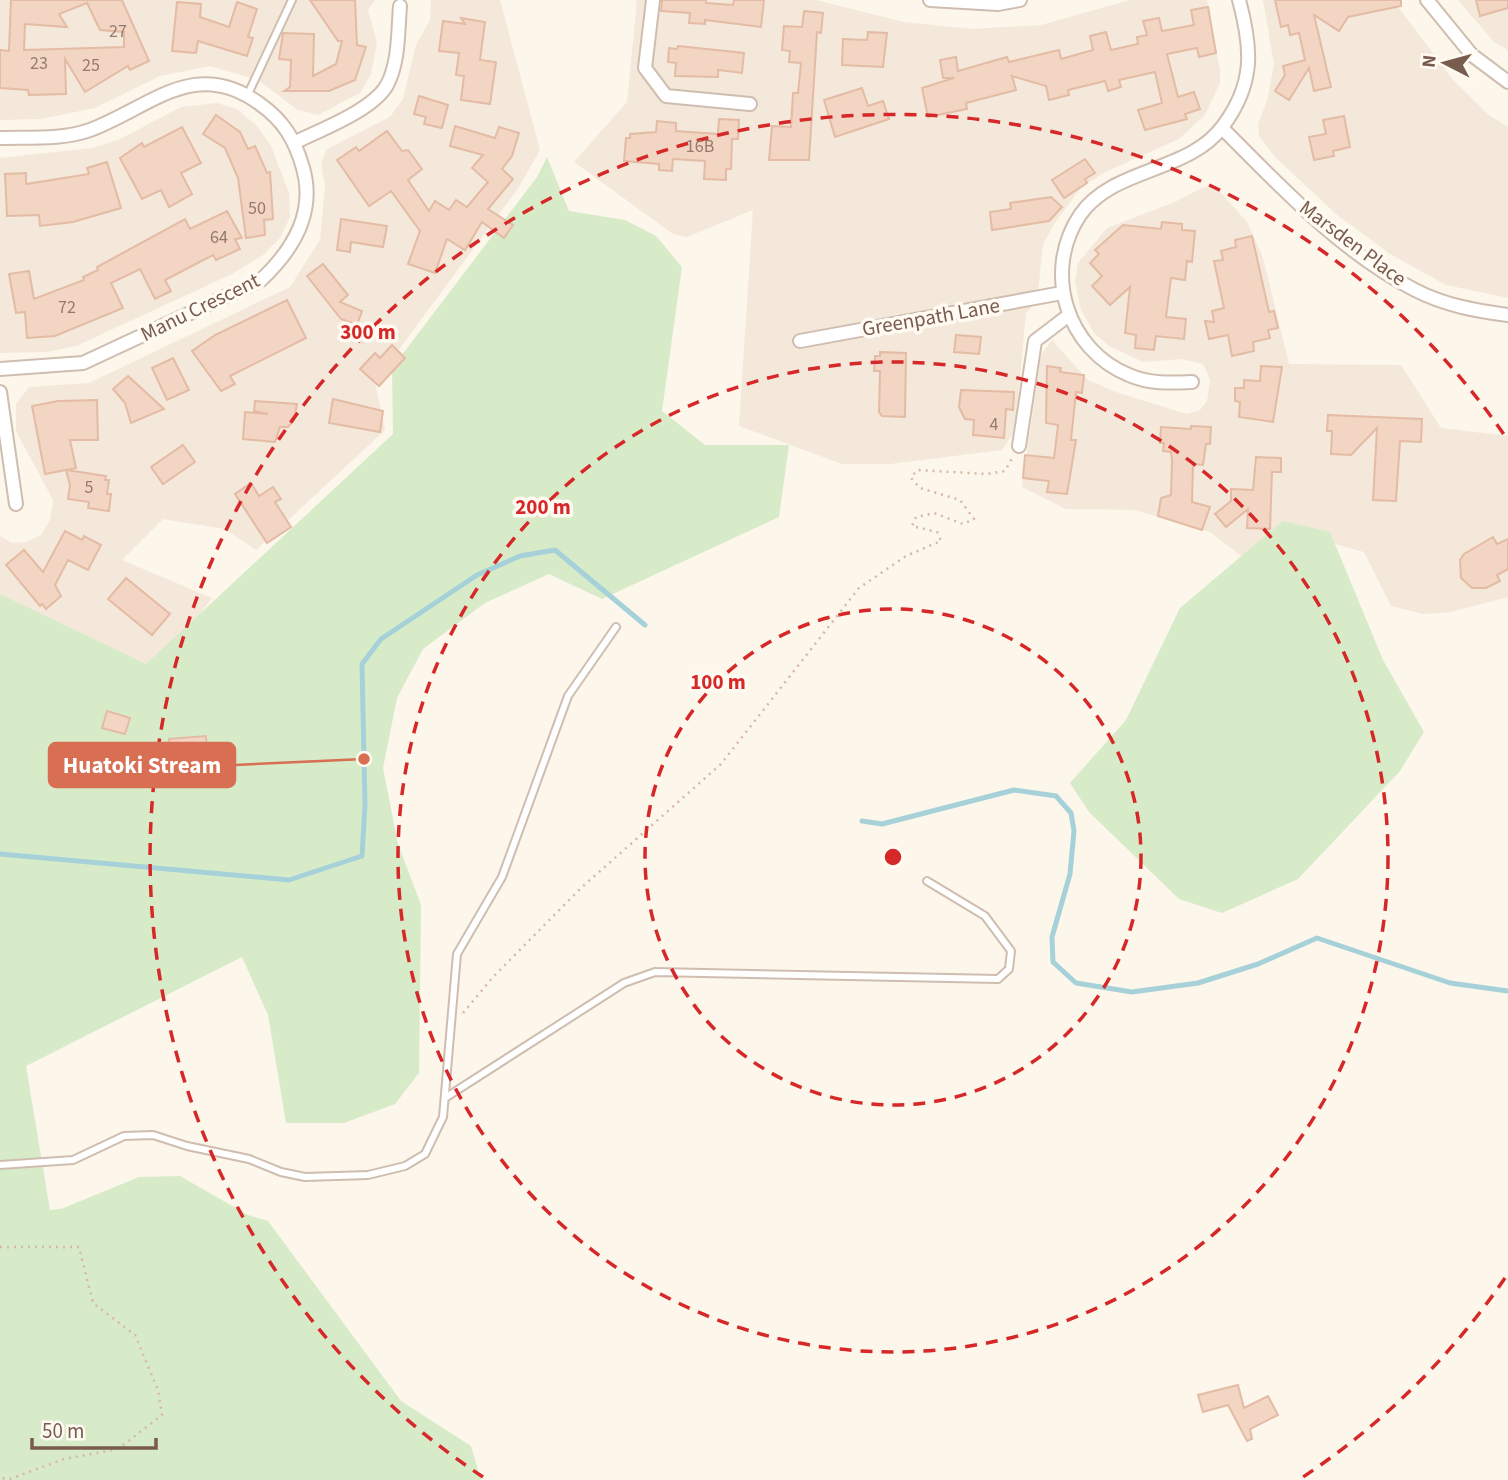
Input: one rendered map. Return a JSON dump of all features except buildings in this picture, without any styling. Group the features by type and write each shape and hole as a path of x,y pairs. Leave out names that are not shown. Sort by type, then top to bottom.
{"street":[{"path":"653,0 645,68 666,96 750,104"},
{"path":"930,0 998,4 1020,0"},
{"path":"1192,382 1158,383 1130,376 1093,353 1078,334 1062,293 1065,254 1081,215 1108,190 1201,147 1222,128 1240,99 1250,58 1249,37 1239,0"},
{"path":"1427,0 1472,55 1508,82"},
{"path":"296,142 373,102 387,85 396,54 400,6"},
{"name":"Manu Crescent","path":"0,138 61,136 88,131 165,93 204,83 223,84 248,94 273,113 296,142 306,178 305,216 296,240 281,261 261,280 83,363 0,369"},
{"name":"Marsden Place","path":"1222,128 1311,213 1394,277 1439,300 1508,315"},
{"name":"Greenpath Lane","path":"800,341 1062,293"},
{"path":"1019,446 1035,341 1069,315"},
{"path":"0,392 16,504"}],"lane":[{"path":"248,94 292,0"},
{"path":"0,1165 73,1160 124,1136 153,1135 187,1146 249,1159 281,1172 306,1177 368,1175 405,1166 425,1154 443,1117 457,954 502,877 568,696 616,627"},
{"path":"445,1098 624,983 655,972 998,979 1009,969 1011,951 985,916 927,881"}],"path":[{"path":"450,1029 493,977 581,888 721,764 859,587 906,556 941,541 937,532 912,526 916,517 934,513 963,524 974,519 960,500 920,488 911,478 917,470 987,474 1005,471 1019,446"},
{"path":"0,1247 79,1247 93,1303 135,1335 158,1390 162,1415 118,1448 64,1459 10,1479 0,1478"}],"shaded area":[{"path":"0,0 375,0 368,10 377,43 371,74 360,93 318,115 298,110 258,80 210,66 160,76 95,108 41,119 0,120"},
{"path":"431,0 500,0 540,150 519,187 375,382 385,430 256,550 225,529 163,519 122,560 212,598 148,682 0,665 0,536 12,543 26,542 41,535 50,520 53,500 16,431 16,404 29,387 89,383 290,287 320,240 325,187 321,163 327,149 390,117 403,99 416,45 430,20"},
{"path":"637,0 816,0 904,22 971,29 1041,25 1130,0 1207,0 1220,83 1205,115 1179,139 1103,173 1080,189 1054,224 1043,245 1037,301 1026,313 1017,409 1012,435 1002,450 890,464 842,464 739,426 753,210 687,237 673,234 574,162 627,102"},
{"path":"1263,0 1393,0 1454,81 1489,115 1508,127 1508,298 1446,285 1390,254 1336,214 1275,157 1259,136 1258,124 1267,101 1274,64"},
{"path":"1458,0 1508,0 1508,50 1494,42"},
{"path":"217,103 237,109 257,126 271,146 289,193 290,217 280,238 263,255 232,274 76,346 47,352 0,353 0,158 92,148 118,140 181,107"},
{"path":"1215,186 1247,222 1263,258 1289,364 1401,365 1441,428 1508,436 1508,597 1451,612 1423,614 1391,606 1364,552 1282,529 1249,562 1210,532 1135,510 1066,509 1022,487 1041,355 1052,340 1088,380 1116,392 1187,414 1200,410 1207,401 1210,380 1203,364 1181,359 1143,362 1109,346 1094,333 1081,310 1075,282 1078,263 1107,228 1175,202 1204,187"}],"green space":[{"path":"547,157 569,211 625,220 656,236 682,267 662,411 705,445 789,445 779,517 602,599 549,574 485,603 423,649 397,698 383,768 398,844 421,905 419,1073 395,1104 344,1123 286,1123 268,1015 242,957 26,1066 50,1210 61,1209 139,1177 180,1176 248,1215 268,1221 401,1401 471,1446 481,1480 0,1480 0,594 146,664 393,434 392,368 537,177"},
{"path":"1283,521 1330,532 1383,660 1424,732 1400,771 1298,879 1222,913 1179,899 1089,812 1070,783 1126,720 1180,608"}],"waterway":[{"path":"0,854 289,880 362,856 365,805 362,664 381,639 477,575 520,556 555,550 645,625"},
{"path":"862,821 882,824 1014,790 1056,796 1071,813 1074,831 1070,874 1052,937 1053,962 1076,983 1132,992 1198,983 1258,964 1317,938 1450,983 1508,991"}],"place":[{"name":"Huatoki Stream","path":"364,759"}]}
